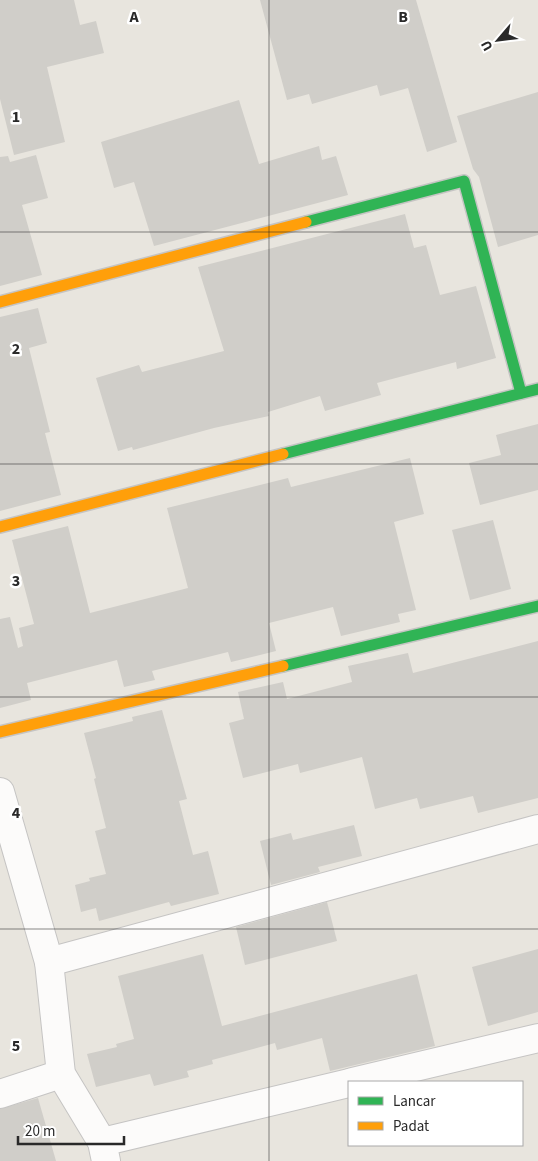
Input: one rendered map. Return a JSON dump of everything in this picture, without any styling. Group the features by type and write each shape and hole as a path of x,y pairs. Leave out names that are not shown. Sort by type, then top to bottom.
{"street":[{"path":"0,302 464,181 521,393"},
{"path":"0,527 538,389"},
{"path":"0,732 538,606"},
{"path":"0,792 49,962 61,1074 104,1151 348,1084"},
{"path":"49,962 538,829"},
{"path":"358,1081 538,1038"},
{"path":"0,1094 61,1074"}],"building":[{"path":"0,0 74,0 80,25 96,21 104,53 47,67 65,142 14,155 0,99"},
{"path":"260,0 416,0 457,142 427,152 408,88 380,96 377,85 312,104 309,94 287,100"},
{"path":"538,92 538,235 498,247 479,177 473,169 457,116"},
{"path":"239,100 259,164 319,146 322,160 336,156 348,195 154,246 134,182 114,188 101,142"},
{"path":"36,155 48,198 22,205 42,275 0,286 0,157 8,156 10,162"},
{"path":"405,214 414,248 426,245 440,295 476,286 496,358 457,369 456,362 377,383 381,395 325,411 320,396 268,412 269,416 214,428 133,450 132,447 118,451 96,378 139,365 142,372 224,351 198,267"},
{"path":"38,308 47,343 29,348 50,432 45,433 61,495 0,511 0,317"},
{"path":"538,424 538,490 480,505 469,463 501,455 496,435"},
{"path":"410,458 424,514 394,522 416,610 398,614 400,622 341,636 333,607 269,623 276,651 231,662 228,652 152,671 155,680 124,687 117,660 27,683 31,700 0,708 0,619 10,617 18,648 23,646 19,628 34,624 12,540 68,526 90,613 188,588 167,508 288,478 291,487"},
{"path":"493,520 511,589 470,600 452,530"},
{"path":"538,641 538,798 478,813 473,796 420,809 417,798 375,809 362,757 300,773 298,764 243,778 229,723 244,719 238,692 283,682 287,699 352,682 348,666 408,653 413,673"},
{"path":"162,710 187,799 179,801 193,855 208,851 219,894 171,906 169,902 99,921 96,908 81,912 75,885 90,881 89,878 106,874 95,831 106,828 94,779 96,778 84,733 133,721 132,717"},
{"path":"354,825 362,856 318,867 320,872 271,885 260,841 291,833 293,840"},
{"path":"327,902 337,941 245,965 236,927"},
{"path":"538,949 538,1012 488,1026 472,967"},
{"path":"203,954 222,1026 417,974 435,1046 330,1071 322,1038 277,1050 275,1043 212,1060 213,1064 187,1071 189,1077 154,1086 150,1074 96,1087 87,1054 117,1047 116,1044 134,1039 118,976"},
{"path":"38,1098 56,1161 0,1161 0,1109"}],"traffic: fast":[{"path":"306,222 464,181 521,393"},
{"path":"283,454 538,389"},
{"path":"283,666 538,606"}],"traffic: slow":[{"path":"0,302 306,222"},
{"path":"0,527 283,454"},
{"path":"0,732 283,666"}]}
